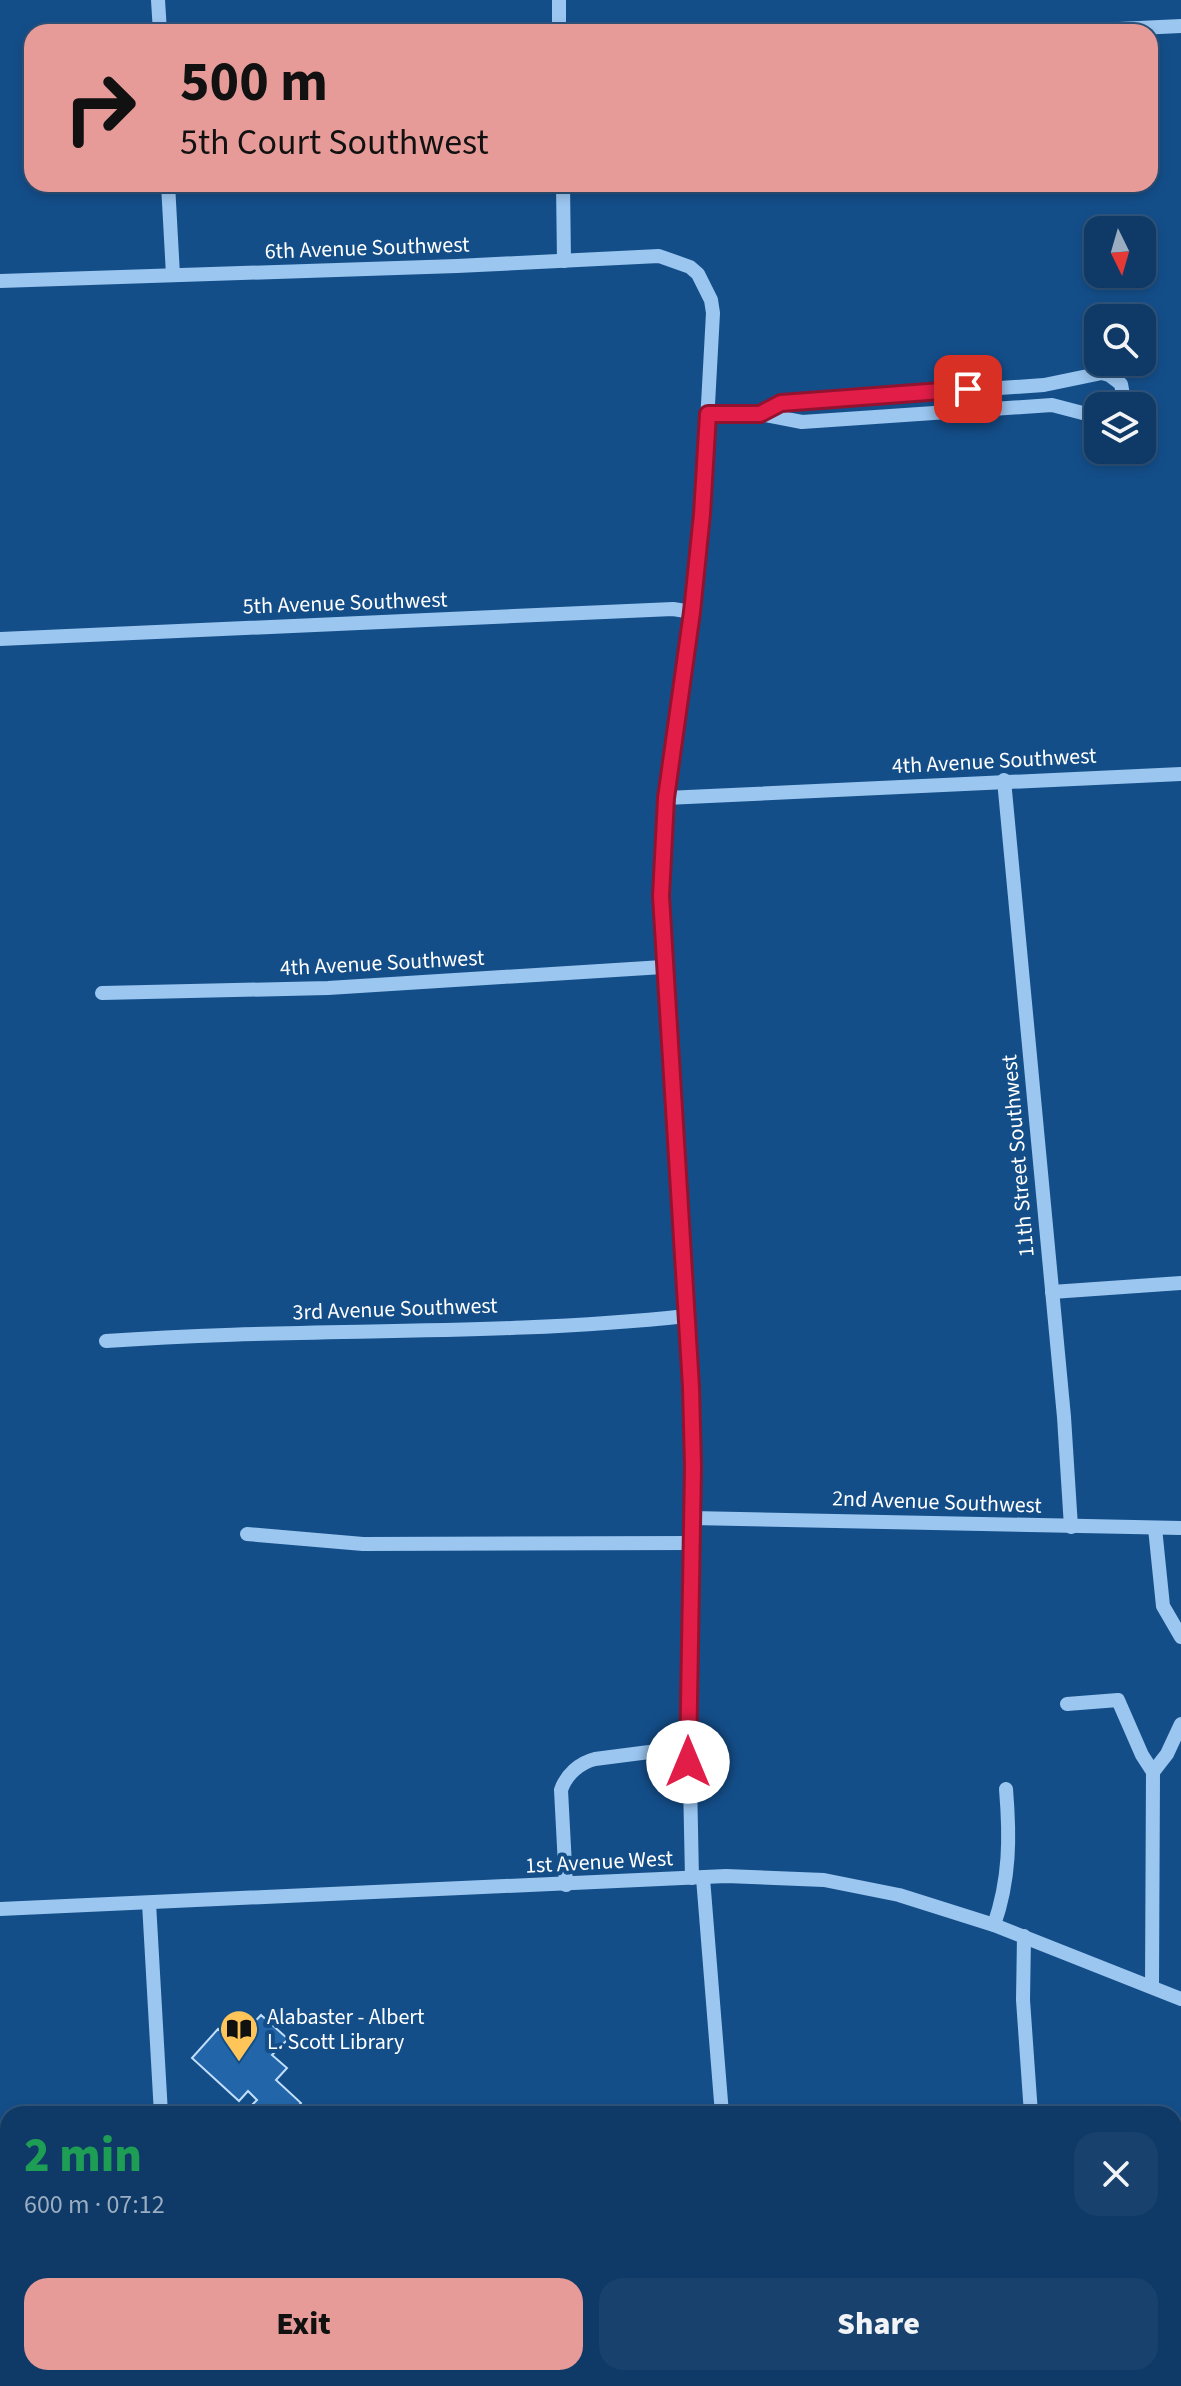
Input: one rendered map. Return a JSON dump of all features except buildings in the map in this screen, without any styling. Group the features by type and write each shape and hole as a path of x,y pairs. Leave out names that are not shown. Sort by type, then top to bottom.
{"street":[{"path":"158,0 160,24"},
{"path":"559,0 559,24"},
{"path":"1158,27 1181,26"},
{"path":"168,192 173,275"},
{"path":"563,192 564,261"},
{"name":"6th Avenue Southwest","path":"0,281 669,257 698,274 712,303 713,360 708,414"},
{"path":"760,414 781,403 1044,385 1102,373 1121,384 1122,392"},
{"path":"721,2106 688,1747 691,1387 661,896 666,798 692,612 708,414 760,414 802,422 1052,405 1084,413"},
{"name":"5th Avenue Southwest","path":"0,639 673,609 692,612"},
{"name":"4th Avenue Southwest","path":"666,798 1181,774"},
{"name":"11th Street Southwest","path":"1004,780 1071,1527"},
{"name":"4th Avenue Southwest","path":"102,993 328,988 663,967"},
{"path":"1052,1292 1181,1283"},
{"name":"3rd Avenue Southwest","path":"106,1341 455,1329 686,1316"},
{"name":"2nd Avenue Southwest","path":"692,1518 1181,1528"},
{"path":"1155,1528 1163,1606 1181,1637"},
{"path":"247,1534 363,1544 692,1543"},
{"path":"1067,1704 1118,1700 1142,1755 1153,1772 1152,1987"},
{"path":"1153,1772 1167,1754 1181,1724"},
{"path":"566,1885 561,1790 567,1778 581,1765 595,1759 688,1747"},
{"path":"994,1925 1007,1879 1010,1837 1006,1789"},
{"name":"1st Avenue West","path":"0,1909 698,1878 793,1878 862,1886 994,1925 1181,1999"},
{"path":"149,1903 161,2106"},
{"path":"1024,1936 1023,2000 1030,2106"}],"place":[{"name":"Alabaster - Albert L. Scott Library","path":"239,2063"}],"route":[{"path":"688,1762 693,1467 691,1387 661,896 669,766 692,612 708,414 760,414 781,403 968,389"}]}
